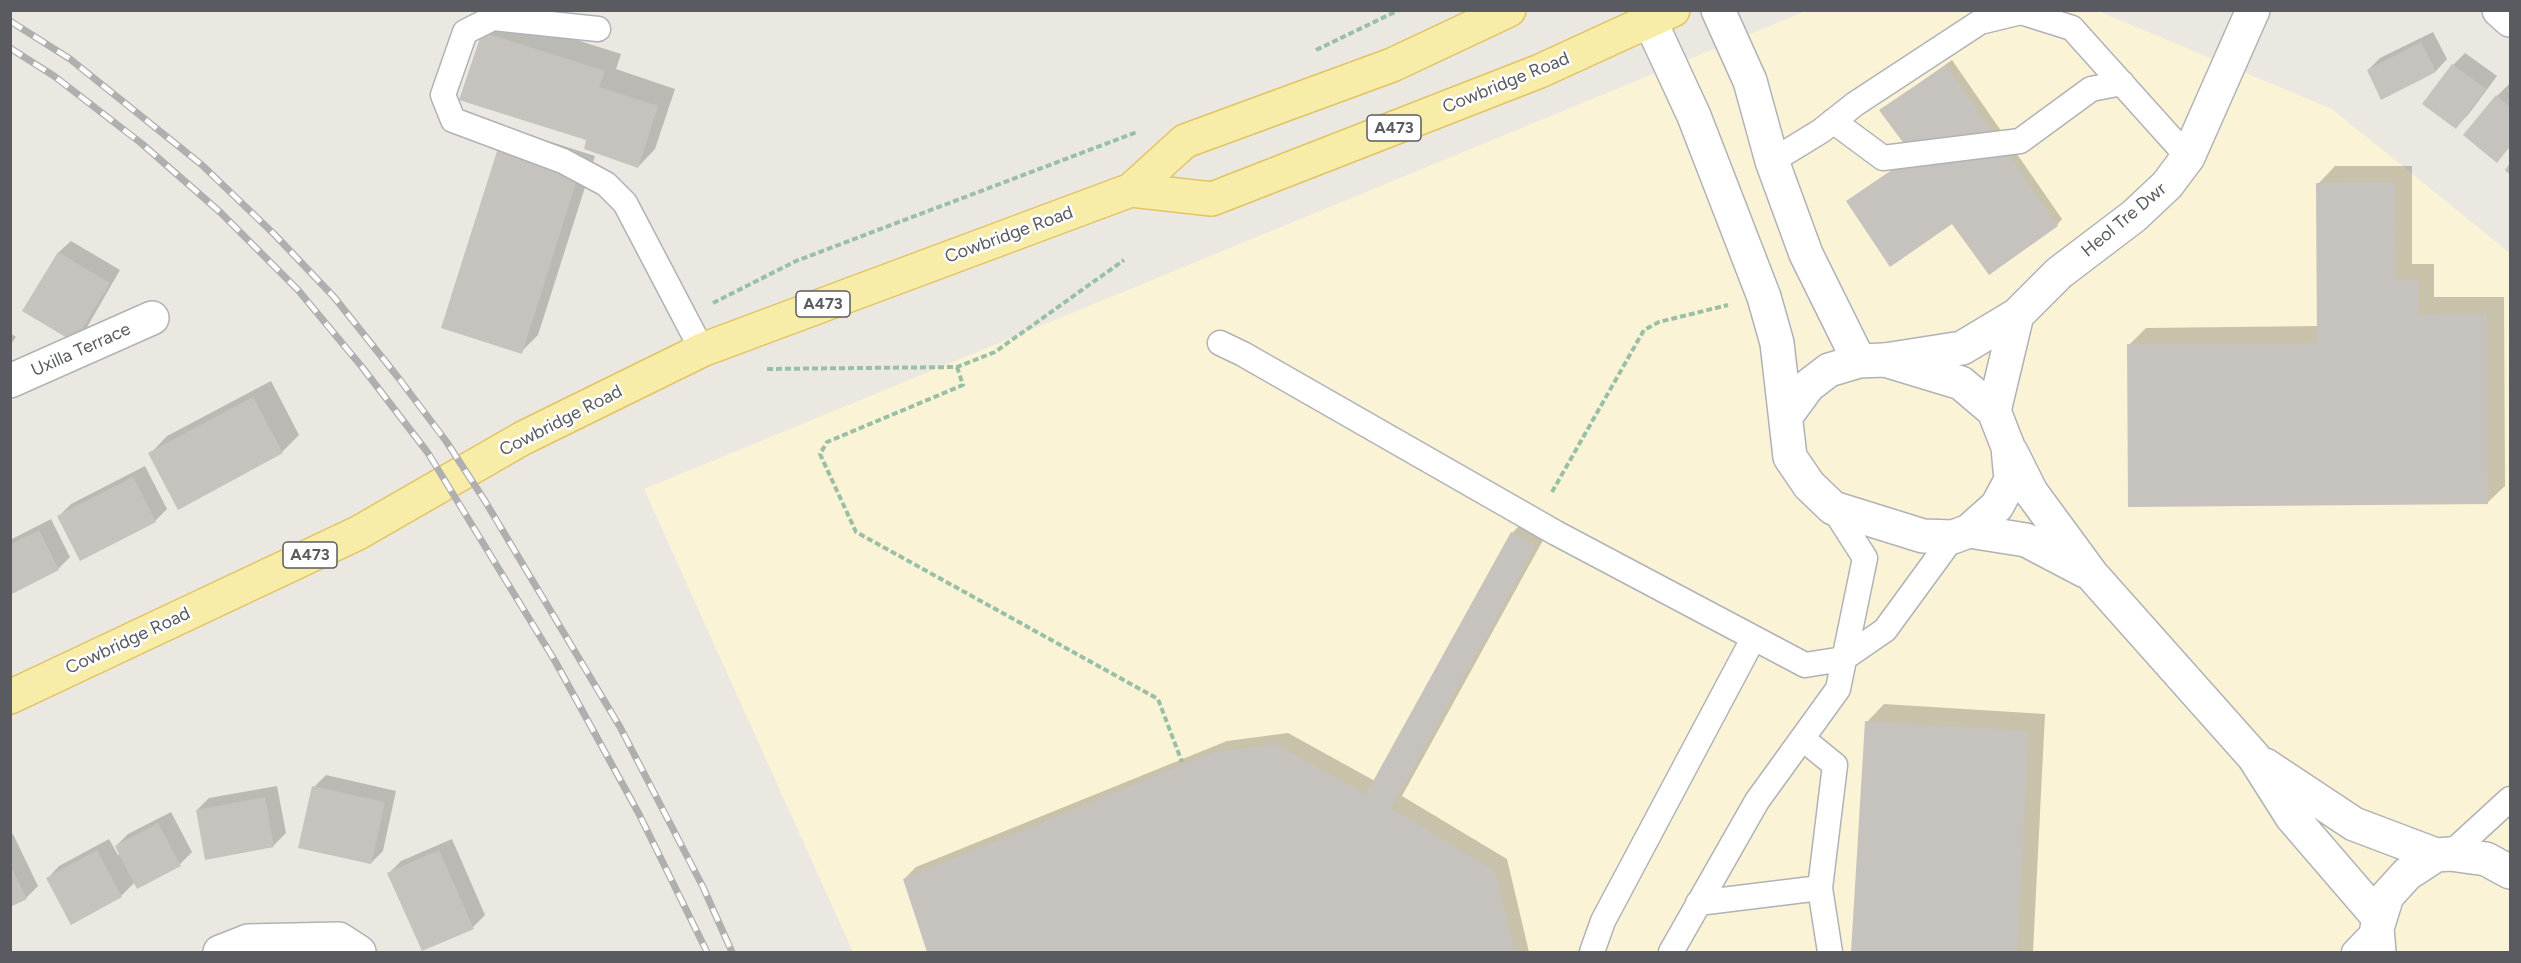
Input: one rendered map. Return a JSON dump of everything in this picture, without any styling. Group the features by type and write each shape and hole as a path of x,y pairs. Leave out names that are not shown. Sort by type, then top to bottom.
{"main road":[{"name":"Cowbridge Road","path":"10,697 358,533 524,438 702,350 1131,190 1185,141 1392,65 1509,10"},
{"name":"Cowbridge Road","path":"1131,190 1210,200 1540,71 1656,14"}],"street":[{"path":"1718,10 1750,81 1772,161 1806,254 1872,360"},
{"name":"Heol Tre Dwr","path":"1872,360 1962,348 2017,315 2059,273 2134,216 2167,185 2188,157 2253,10"},
{"path":"2499,10 2511,20"},
{"path":"1656,14 1764,297 1777,343 1790,457 1809,485 1833,508 1923,536 1961,534 2026,540 2092,575"},
{"path":"1994,411 2017,315"},
{"name":"Uxilla Terrace","path":"10,381 152,318"},
{"path":"1786,416 1808,386 1829,370 1872,360 1961,383 1994,411 2008,447 2031,492 2092,575 2254,757 2292,817 2378,933"},
{"path":"1961,534 1997,506 2011,480 2008,447"},
{"path":"2254,757 2354,824 2443,855 2486,858 2511,872"},
{"path":"2378,933 2387,896 2407,874 2443,855"},
{"path":"220,952 248,940 339,939 359,952"}],"lane":[{"path":"1772,161 1980,22 2021,12 2072,28 2188,157"},
{"path":"598,29 493,18 465,32 443,95 453,120 562,161 606,184 625,203 702,350"},
{"path":"1833,121 1883,158 2020,141 2091,88 2122,83"},
{"path":"1220,343 1535,521 1752,639 1805,665 1843,659 1885,630 1961,534"},
{"path":"1671,952 1757,801 1838,689 1865,558 1833,508"},
{"path":"1592,952 1603,921 1752,639"},
{"path":"1803,739 1835,765 1820,888 1830,952"},
{"path":"2443,855 2511,799"},
{"path":"1698,903 1820,888"},
{"path":"2354,952 2378,933"}],"path":[{"path":"760,371 772,368 957,368 995,352 1125,260"},
{"path":"1535,521 1644,330 1659,322 1764,297"},
{"path":"957,368 963,385 826,442 820,454 856,532 1158,699 1182,762"}],"shaded area":[{"path":"1806,11 2098,11 2332,109 2510,253 2510,952 853,952 644,489"}],"building":[{"path":"482,32 605,71 599,87 658,106 638,168 584,149 586,140 459,100"},
{"path":"2421,42 2436,72 2381,100 2367,70"},
{"path":"2452,64 2486,89 2456,129 2422,104"},
{"path":"1946,65 2058,226 1989,275 1952,224 1890,267 1846,201 1913,156 1879,110"},
{"path":"2496,95 2510,107 2510,146 2497,163 2463,135"},
{"path":"498,148 579,173 522,354 441,328"},
{"path":"2510,163 2510,175 2505,170"},
{"path":"2395,182 2396,281 2418,280 2418,314 2487,313 2488,504 2128,507 2127,344 2317,343 2316,183"},
{"path":"58,252 110,283 74,342 22,311"},
{"path":"253,397 283,453 178,510 148,453"},
{"path":"133,477 156,522 80,561 57,516"},
{"path":"39,530 59,570 10,595 10,545"},
{"path":"1511,532 1536,546 1391,808 1495,871 1515,952 927,952 903,879 1213,752 1275,744 1366,794"},
{"path":"1865,721 2029,731 2017,952 1851,952"},
{"path":"312,786 385,802 371,864 298,848"},
{"path":"265,797 274,847 205,860 196,810"},
{"path":"158,823 181,866 137,889 115,846"},
{"path":"97,850 122,897 71,925 46,878"},
{"path":"439,850 474,929 422,951 387,873"},
{"path":"10,865 27,899 10,907"}],"railway":[{"path":"10,21 70,59 202,165 274,234 334,297 397,376 446,441 485,501 620,727 703,887 732,952"},
{"path":"10,48 54,76 141,143 220,212 298,290 362,367 428,453 555,661 639,814 707,952"}]}
